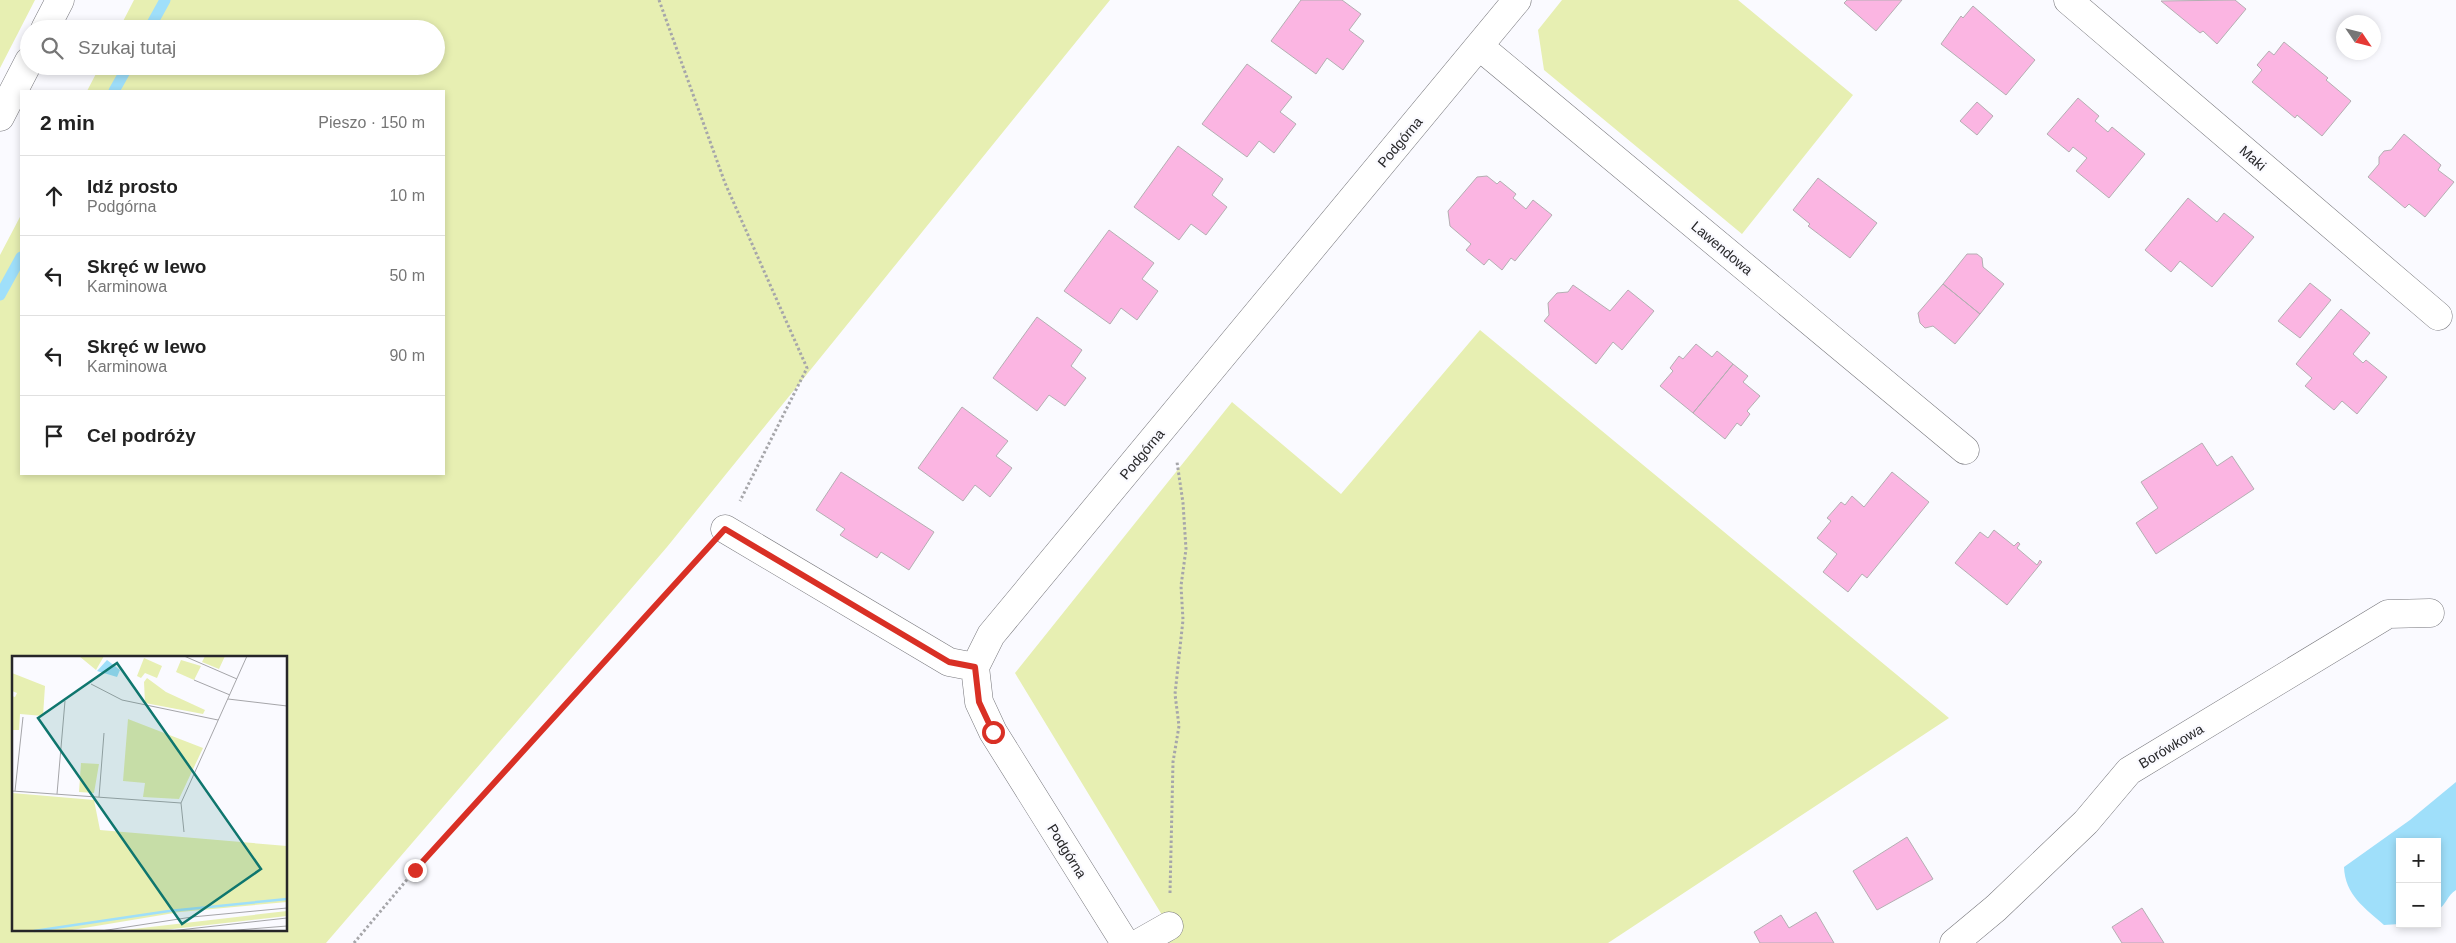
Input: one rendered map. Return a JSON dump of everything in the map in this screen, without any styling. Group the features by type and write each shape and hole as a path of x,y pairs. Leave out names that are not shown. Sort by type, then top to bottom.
{"main road":[{"path":"50,20 60,0"},
{"name":"Podgórna","path":"1125,943 993,732 979,702 975,667 991,635 1517,0"},
{"name":"Maki","path":"2068,0 2438,316"},
{"name":"Lawendowa","path":"1479,46 1965,450"},
{"path":"0,117 22,75"},
{"path":"725,529 949,662 975,667"},
{"name":"Borówkowa","path":"1954,943 1996,908 2086,822 2129,771 2388,614 2430,612"},
{"path":"1139,943 1169,926"}],"path":[{"path":"354,943 415,870 725,529 807,368 725,183 659,0"},
{"path":"1169,926 1173,762 1179,726 1175,694 1183,620 1180,586 1186,549 1183,503 1171,419"}],"green space":[{"path":"0,0 35,0 25,20 20,20 20,29 0,68"},
{"path":"134,0 1110,0 667,547 326,943 0,943 0,255 20,217 20,475 445,475 445,90 88,90 95,75 445,75 445,20 124,20"},
{"path":"1562,0 1738,0 1853,95 1742,234 1544,70 1538,30"},
{"path":"1480,330 1949,718 1608,943 1168,943 1176,938 1015,673 1232,402 1341,494"}],"water":[{"path":"2456,782 2456,890 2441,907 2441,838 2396,838 2396,924 2384,925 2363,907 2352,893 2345,877 2344,867 2410,820"}],"building":[{"path":"1301,0 1342,0 1361,14 1349,30 1364,41 1343,70 1327,58 1316,74 1271,41"},
{"path":"1847,0 1902,0 1876,31 1844,3"},
{"path":"2235,0 2246,9 2217,44 2203,31 2200,33 2161,1"},
{"path":"1973,6 2035,60 2006,95 1941,44 1961,16 1963,18"},
{"path":"2284,42 2328,78 2326,80 2351,101 2322,136 2297,115 2295,118 2252,82 2262,70 2257,65 2269,51 2274,55"},
{"path":"1247,64 1292,97 1280,112 1296,124 1274,153 1259,141 1247,157 1202,124"},
{"path":"2078,98 2099,116 2095,121 2108,132 2112,127 2145,154 2109,198 2076,171 2087,158 2073,147 2069,152 2047,134"},
{"path":"1977,102 1993,116 1977,135 1960,121"},
{"path":"2404,134 2441,165 2438,170 2454,182 2425,217 2409,204 2405,208 2368,177 2379,164 2379,157 2384,151 2391,150"},
{"path":"1178,146 1223,179 1212,195 1227,207 1206,235 1191,224 1179,240 1134,207"},
{"path":"1487,176 1497,184 1500,181 1516,194 1513,198 1526,209 1533,200 1552,215 1515,261 1511,258 1502,270 1489,259 1484,265 1466,250 1471,244 1450,226 1448,211 1477,177"},
{"path":"1818,178 1877,223 1850,258 1808,226 1810,224 1793,210"},
{"path":"2188,198 2217,222 2224,213 2254,237 2212,287 2180,261 2171,272 2145,250"},
{"path":"1109,230 1154,263 1142,279 1158,291 1137,320 1121,308 1110,324 1064,291"},
{"path":"1967,254 1977,254 1982,258 1983,267 2004,284 1980,314 1943,284"},
{"path":"2310,283 2331,300 2300,338 2278,321"},
{"path":"1943,284 1980,314 1955,344 1933,326 1925,328 1920,323 1918,313"},
{"path":"1573,285 1610,311 1628,290 1654,311 1622,350 1613,342 1596,364 1544,321 1549,315 1548,303 1557,293 1568,292"},
{"path":"2341,309 2370,333 2353,354 2363,363 2366,360 2387,377 2357,414 2342,401 2334,410 2305,386 2312,378 2296,364"},
{"path":"1037,317 1082,350 1071,366 1086,378 1065,406 1049,395 1037,411 993,378"},
{"path":"1696,344 1712,357 1717,351 1733,364 1693,413 1660,386 1673,371 1670,368 1679,356 1683,359"},
{"path":"1733,364 1748,376 1743,382 1760,396 1747,411 1750,414 1741,426 1737,423 1725,439 1693,413"},
{"path":"962,407 1008,441 996,456 1012,468 990,497 975,485 963,501 918,468"},
{"path":"2202,443 2217,466 2232,456 2254,489 2156,554 2136,523 2158,508 2141,482"},
{"path":"841,472 934,532 909,570 881,552 877,558 840,535 845,529 816,510"},
{"path":"1892,472 1929,502 1867,578 1862,574 1848,592 1823,572 1837,554 1817,538 1831,521 1827,518 1841,502 1845,505 1852,496 1864,507"},
{"path":"1994,530 2014,546 2018,542 2020,544 2017,548 2037,565 2040,560 2042,562 2007,605 1955,563 1980,532 1988,538"},
{"path":"1907,837 1933,879 1877,910 1853,871"},
{"path":"2142,908 2164,943 2122,943 2112,927"},
{"path":"1816,912 1834,943 1760,943 1754,932 1781,915 1789,928"}],"waterway":[{"path":"154,20 165,0"},
{"path":"115,90 123,75"},
{"path":"0,295 20,259"}],"route":[{"path":"415,870 725,529 949,662 975,667 979,702 993,732"}]}
